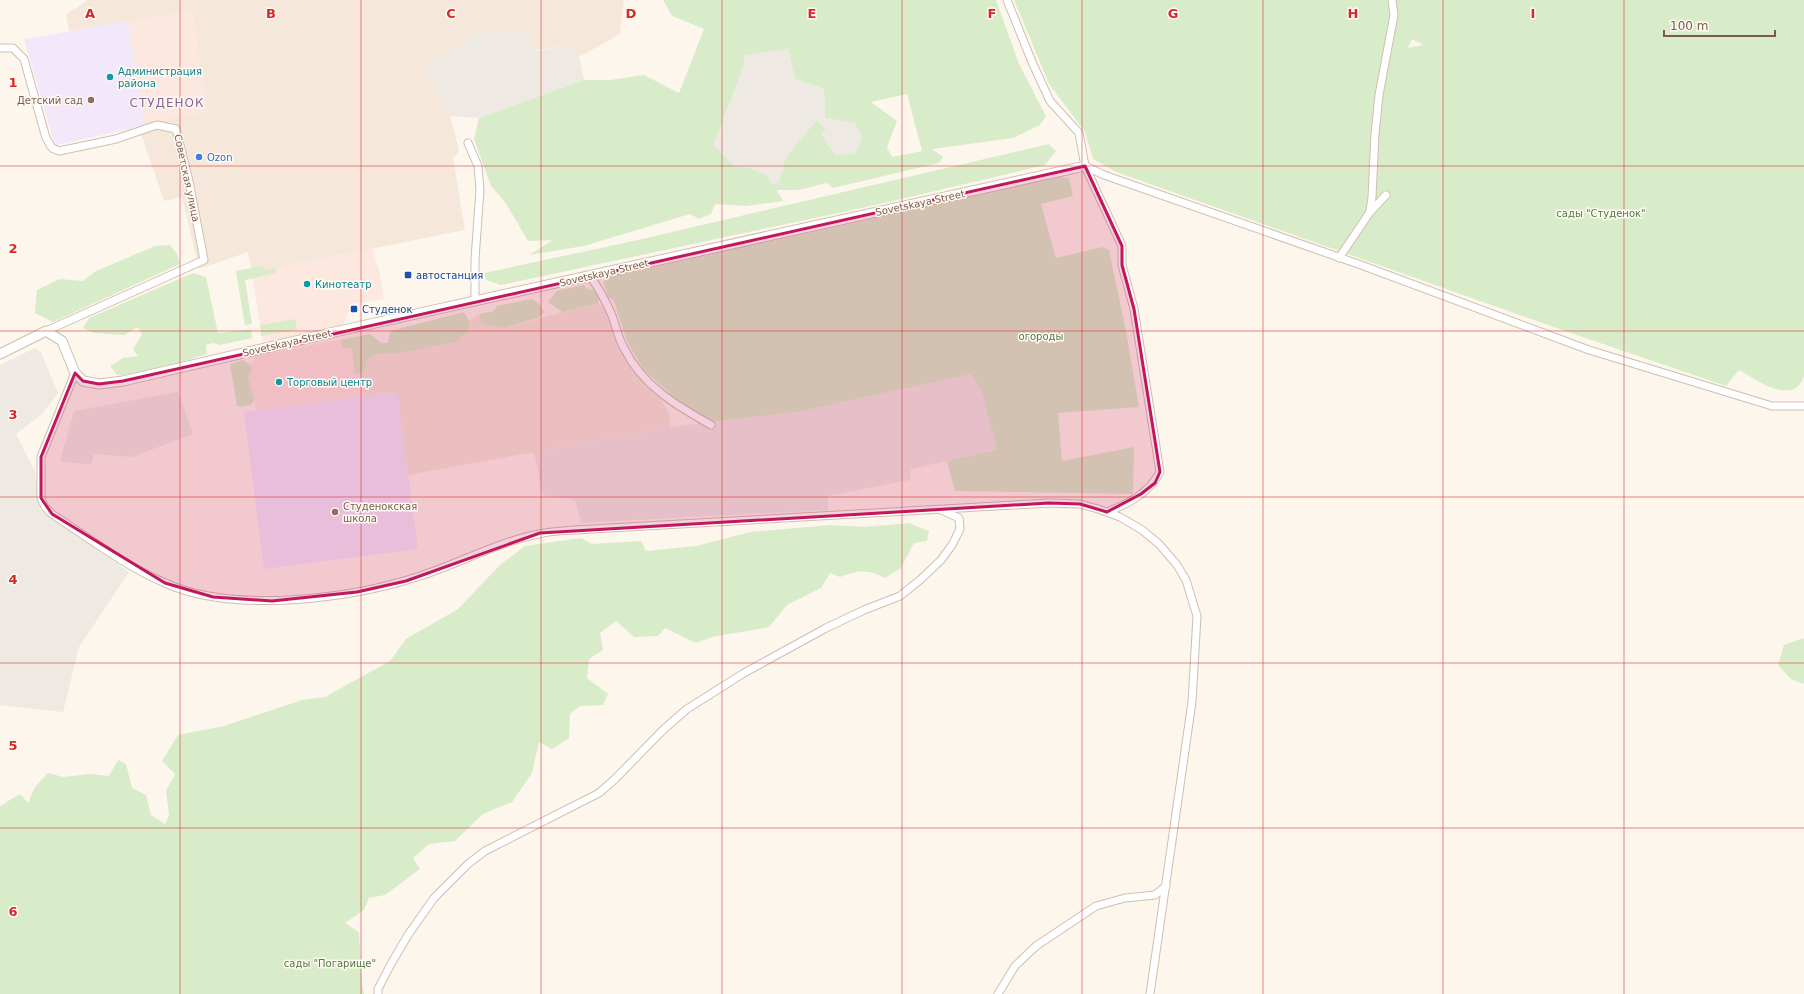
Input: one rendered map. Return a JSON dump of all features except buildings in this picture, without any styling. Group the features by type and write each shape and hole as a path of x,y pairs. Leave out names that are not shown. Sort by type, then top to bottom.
{"street":[{"path":"1007,0 1032,62 1050,101 1079,133 1085,166 1122,246 1122,266 1134,309 1160,472 1155,483 1141,494 1125,506 1107,512"},
{"path":"1370,212 1379,95 1394,15 1392,0"},
{"name":"Советская улица","path":"0,48 13,48 24,59 46,138 52,148 59,151 116,139 157,125 176,129 189,181 204,260 46,331"},
{"path":"468,143 478,166 480,190 475,259 475,302"},
{"path":"1085,166 1111,177 1339,258 1590,350 1772,406 1804,406"},
{"name":"Sovetskaya Street","path":"75,373 83,381 99,384 123,381 330,333 1085,166"},
{"path":"1339,258 1370,212 1386,195"},
{"path":"590,276 611,313 624,350 642,376 658,392 688,413 711,425"},
{"path":"0,354 46,331 62,341 75,373 41,457 41,498 45,507 52,514 153,577 188,592 213,598 272,601 357,592 406,581 450,566 512,541 540,533 1050,503 1080,504 1120,517 1142,530 1159,544 1177,565 1186,580 1197,616 1192,702 1150,994"},
{"path":"378,994 378,989 391,964 408,935 434,898 468,864 485,851 599,793 615,779 664,729 687,709 723,685 826,628 864,610 900,596 920,580 941,560 960,529 959,518 939,509"},
{"path":"998,994 1015,966 1036,946 1096,906 1125,898 1156,895 1166,886"}],"highlighted area":[{"path":"1085,166 1122,246 1122,265 1134,309 1160,472 1155,483 1141,494 1107,512 1080,504 1049,503 540,533 406,581 357,592 272,601 213,597 165,583 52,514 41,498 41,457 75,373 83,381 99,384 123,381"}],"shaded area":[{"path":"87,0 624,0 620,34 579,57 563,46 424,67 449,111 459,151 453,158 465,230 252,273 248,252 199,269 182,197 164,201 139,128 145,126 144,122 162,119 193,12 69,31 66,14"},
{"path":"193,12 207,112 144,122 128,21"},
{"name":"Детский сад","path":"128,21 145,126 55,145 24,39"},
{"path":"484,29 527,32 536,51 563,46 579,57 584,80 479,118 450,116 449,111 424,67"},
{"path":"788,49 795,79 824,89 825,118 855,123 862,138 855,155 836,155 822,135 826,129 817,120 797,143 785,160 779,182 772,185 749,168 734,166 714,146 744,65 745,54"},
{"path":"372,249 379,269 384,299 352,304 342,327 263,343 252,273"},
{"path":"598,303 607,311 622,352 644,383 663,403 669,414 671,427 408,475 397,392 363,396 360,373 364,371 367,360 376,354 399,353 460,337 469,332 469,321 480,314 481,324 503,328"},
{"path":"355,337 363,396 257,411 248,377 252,371 250,365 256,356"},
{"path":"35,348 41,352 58,393 42,414 16,434 35,471 40,510 129,572 79,647 63,712 0,705 0,365"},
{"path":"971,374 982,392 997,450 911,469 910,480 828,496 828,510 581,523 575,500 543,495 534,452 671,427 802,411"},
{"path":"178,392 193,434 132,457 94,454 91,465 60,461 74,411"},
{"name":"Студенокская школа","path":"397,392 418,549 264,569 244,412"}],"green space":[{"path":"663,0 996,0 1019,64 1046,116 1040,125 1013,138 932,149 943,157 939,163 833,188 827,183 798,190 777,190 783,201 746,206 715,204 711,214 699,219 690,214 584,246 529,255 553,240 528,241 505,202 491,186 474,139 479,118 584,80 610,80 644,75 679,93 704,29 672,16","holes":["788,49 795,79 824,89 825,118 855,123 862,138 855,154 836,155 822,135 826,129 817,120 797,143 785,160 779,182 772,185 766,175 749,168 734,166 714,145 744,65 745,55","907,94 922,151 892,157 887,147 897,121 871,102"]},
{"name":"сады \"Студенок\"","path":"1014,0 1804,0 1804,377 1797,387 1784,391 1768,386 1739,370 1726,386 1568,332 1116,172 1093,159 1085,132 1049,84","holes":["1412,39 1423,45 1408,48"]},
{"path":"1049,144 1056,151 1045,165 880,204 501,285 486,280 484,273 638,240"},
{"name":"огороды","path":"1060,177 1069,178 1073,196 1041,204 1056,258 1102,247 1109,250 1126,331 1139,407 1058,413 1062,461 1134,447 1133,494 955,491 947,461 997,450 982,392 971,374 802,411 712,422 676,399 644,370 627,342 614,301 608,297 603,282 610,277"},
{"path":"170,245 177,254 180,264 53,322 35,313 37,290 60,279 83,281 96,271 155,246"},
{"path":"262,266 265,270 275,268 276,273 245,280 252,324 245,325 236,271"},
{"path":"193,273 206,277 218,333 251,329 252,338 220,345 213,343 206,345 207,354 151,371 128,375 117,375 110,366 123,358 138,356 133,349 142,335 138,327 124,335 94,333 83,328 89,318"},
{"path":"584,285 587,289 593,290 599,297 598,303 563,312 548,302 557,291"},
{"path":"532,299 539,304 544,312 540,317 503,328 481,324 480,314 494,311 497,306"},
{"path":"464,312 469,321 469,332 460,337 460,341 399,353 376,354 367,360 364,371 355,374 352,348 342,348 341,340 370,334 381,343 388,343 390,331"},
{"path":"295,319 297,330 261,336 260,325"},
{"path":"243,360 250,365 252,371 248,377 254,400 252,404 242,407 237,406 230,364"},
{"name":"сады \"Погарище\"","path":"909,523 929,531 927,541 914,543 901,568 885,578 867,572 852,573 840,577 830,573 821,588 787,605 769,627 712,637 696,643 665,628 658,636 634,637 616,621 600,633 603,650 589,659 587,678 608,694 603,705 580,706 570,714 569,738 552,749 539,742 532,773 512,802 483,814 455,841 429,844 413,858 420,869 385,895 369,898 364,910 345,923 359,932 362,985 364,994 0,994 0,806 20,794 28,803 35,787 48,773 63,777 91,774 109,776 118,760 126,764 132,788 146,795 151,815 165,824 169,815 166,791 175,774 162,761 178,735 224,726 302,700 325,697 390,661 406,639 458,609 500,565 525,546 581,538 592,544 641,541 646,551 696,546 750,532 830,525 865,527"},
{"path":"1804,638 1804,684 1791,679 1778,665 1784,645"}],"place":[{"name":"Администрация района","path":"110,77"},
{"name":"Детский сад","path":"91,100"},
{"name":"Ozon","path":"199,157"},
{"name":"автостанция","path":"408,275"},
{"name":"Кинотеатр","path":"307,284"},
{"name":"Студенок","path":"354,309"},
{"name":"Торговый центр","path":"279,382"},
{"name":"Студенокская школа","path":"335,512"}],"district":[{"name":"СТУДЕНОК","path":"167,103"}]}
